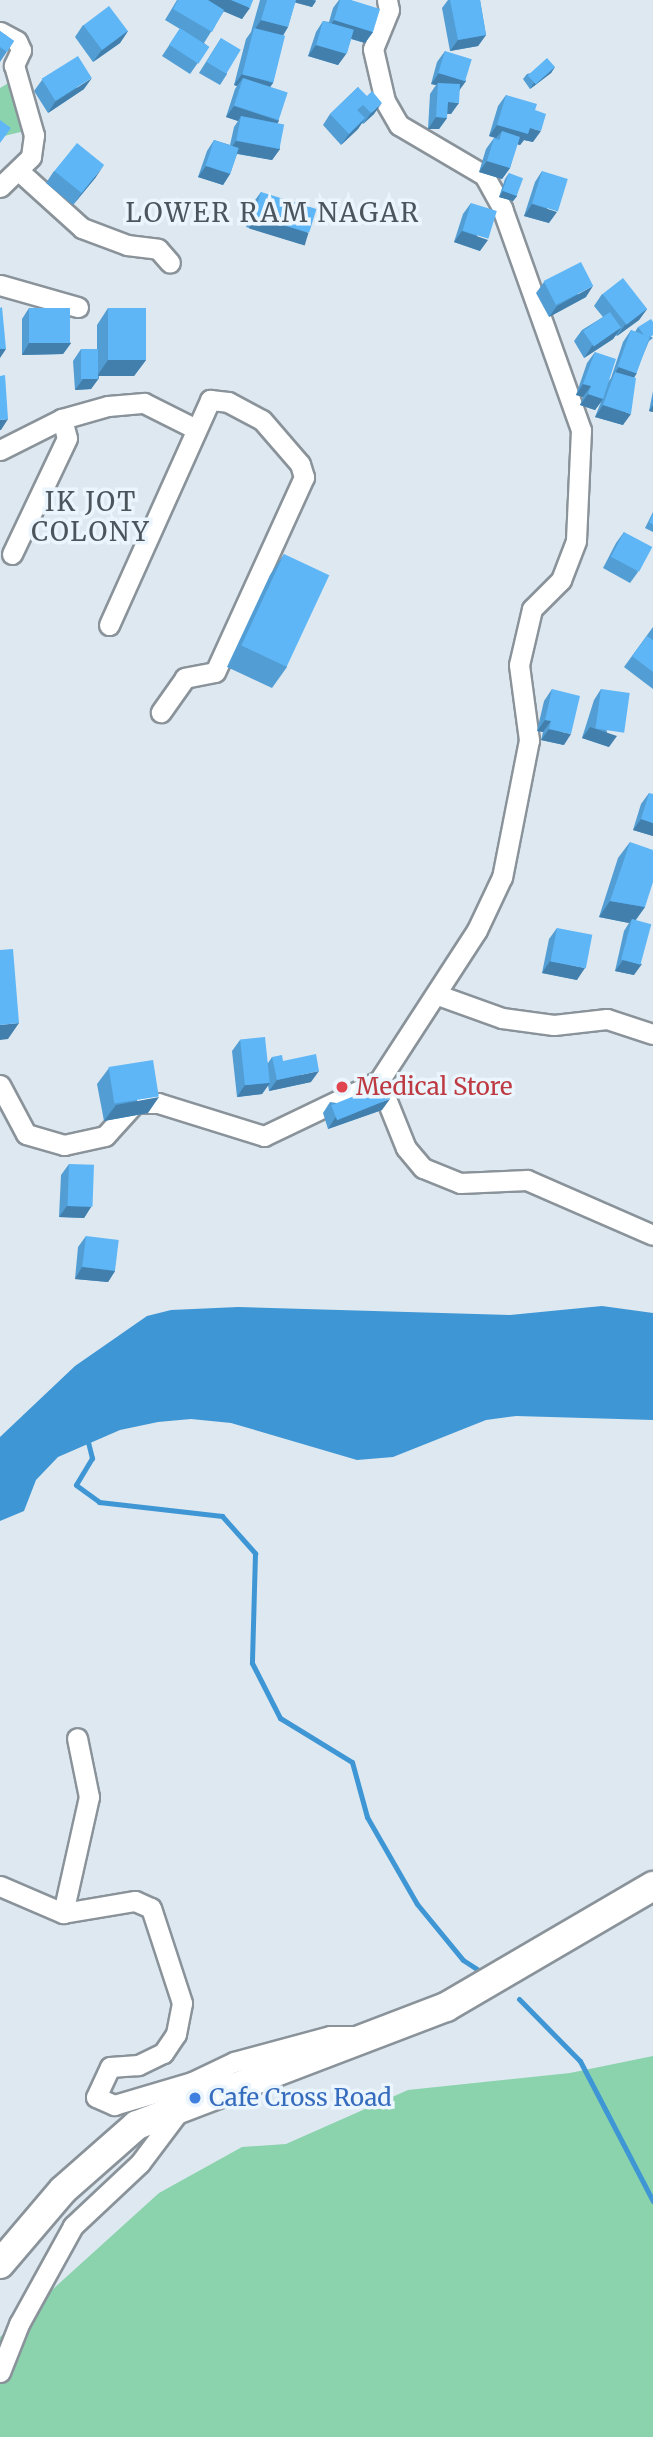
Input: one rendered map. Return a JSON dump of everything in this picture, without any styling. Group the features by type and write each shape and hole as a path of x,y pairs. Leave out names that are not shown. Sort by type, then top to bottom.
{"street":[{"path":"0,1085 26,1134 64,1145 105,1136 135,1103 158,1103 264,1136 379,1081 438,995 477,930 502,877 529,740 519,665 531,609 561,580 576,541 582,430 502,208 484,175 399,125 386,101 373,49 389,10 387,0"},
{"path":"0,32 17,41 21,50 14,65 34,135 31,157 20,172 0,187"},
{"path":"20,172 82,228 127,245 158,249 170,263"},
{"path":"0,285 78,307"},
{"path":"109,625 210,400 228,402 262,420 300,464 304,477 215,672 185,678 161,712"},
{"path":"0,450 62,419 108,406 144,403 196,429"},
{"path":"12,554 67,438 62,419"},
{"path":"438,995 502,1018 554,1025 607,1019 653,1034"},
{"path":"379,1081 406,1148 423,1168 460,1183 527,1180 653,1235"},
{"path":"63,1913 89,1797 77,1738"},
{"path":"0,1886 63,1913 135,1901 151,1908 181,2003 176,2034 163,2053 138,2065 110,2067 96,2097 114,2105 192,2082 234,2062 295,2045 330,2036 381,2035"},
{"path":"0,2264 63,2190 137,2125 185,2104 381,2035 488,1984 653,1886"},
{"path":"0,2372 19,2324 73,2226 139,2163 185,2104"}],"green space":[{"path":"10,82 25,131 4,136 0,133 0,88"},
{"path":"653,2056 653,2437 0,2437 0,2337 159,2193 242,2147 286,2144 408,2090 570,2073"}],"water":[{"path":"602,1306 653,1313 653,1420 516,1416 486,1420 393,1457 357,1460 231,1423 191,1419 158,1422 120,1430 58,1457 36,1480 24,1511 0,1521 0,1437 75,1366 147,1316 171,1310 238,1307 510,1315"}],"building":[{"path":"178,0 208,0 224,10 212,32 173,9"},
{"path":"231,0 253,0 250,8"},
{"path":"267,0 296,0 288,27 261,20"},
{"path":"340,0 351,0 380,9 373,32 334,20"},
{"path":"450,0 480,0 486,35 458,40"},
{"path":"109,6 128,31 102,50 83,25"},
{"path":"323,21 354,30 347,54 316,45"},
{"path":"180,28 209,47 198,64 169,45"},
{"path":"254,28 285,36 273,82 242,75"},
{"path":"0,31 14,41 7,52 0,47"},
{"path":"221,38 241,50 226,74 207,62"},
{"path":"445,51 472,59 465,81 438,73"},
{"path":"78,56 92,78 55,101 42,79"},
{"path":"547,58 555,67 536,84 528,75"},
{"path":"243,78 288,93 279,120 234,106"},
{"path":"438,83 460,84 459,103 448,102 447,118 436,117"},
{"path":"358,87 367,96 372,91 382,103 371,113 363,105 357,110 365,118 349,134 330,114"},
{"path":"506,95 537,104 535,110 546,114 541,131 530,128 528,134 497,125"},
{"path":"241,116 284,124 279,149 236,141"},
{"path":"0,120 11,128 0,143"},
{"path":"502,131 520,137 510,168 487,161 494,138 499,140"},
{"path":"214,140 239,148 230,174 206,166"},
{"path":"77,143 104,165 82,193 54,171"},
{"path":"542,171 568,179 558,211 532,204"},
{"path":"509,173 523,178 517,196 503,191"},
{"path":"261,192 316,209 309,233 254,216"},
{"path":"471,203 497,211 488,239 463,231"},
{"path":"581,262 593,286 556,305 544,281"},
{"path":"623,278 647,309 627,325 603,294"},
{"path":"2,307 6,349 0,349"},
{"path":"29,308 70,308 70,343 29,343"},
{"path":"108,308 146,308 146,360 108,360"},
{"path":"610,312 621,328 594,346 583,331"},
{"path":"651,319 653,335 650,337 644,335 638,327"},
{"path":"631,330 650,337 636,373 618,367"},
{"path":"81,349 98,349 98,379 81,379"},
{"path":"595,352 616,359 603,399 588,394 591,386 583,384"},
{"path":"615,372 636,378 631,414 603,405"},
{"path":"5,375 8,419 0,420 0,376"},
{"path":"624,532 652,547 639,572 611,557"},
{"path":"284,554 329,575 287,667 241,646"},
{"path":"647,636 653,640 653,672 632,656"},
{"path":"552,689 580,696 571,734 549,729 551,721 545,720"},
{"path":"601,689 630,693 624,733 595,729"},
{"path":"649,793 653,794 653,823 641,819"},
{"path":"630,842 653,850 653,882 645,907 610,901"},
{"path":"632,919 651,924 640,965 621,960"},
{"path":"557,928 592,935 586,968 551,961"},
{"path":"13,949 19,1023 0,1025 0,950"},
{"path":"265,1037 270,1083 245,1085 240,1040"},
{"path":"316,1054 319,1071 277,1080 272,1057 282,1055 283,1061"},
{"path":"153,1060 159,1097 114,1104 109,1067"},
{"path":"384,1084 390,1099 337,1120 331,1105"},
{"path":"69,1164 94,1165 93,1207 68,1206"},
{"path":"86,1236 119,1240 115,1271 82,1267"}],"waterway":[{"path":"87,1438 92,1458 76,1485 99,1502 222,1516 255,1553 252,1663 280,1718 352,1762 367,1817 417,1904 463,1960 480,1971"},
{"path":"519,1999 580,2061 653,2201"}],"place":[{"name":"Medical Store","path":"342,1087"},
{"name":"Cafe Cross Road","path":"195,2098"}],"district":[{"name":"LOWER RAM NAGAR","path":"273,213"},
{"name":"IK JOT COLONY","path":"91,517"}]}
